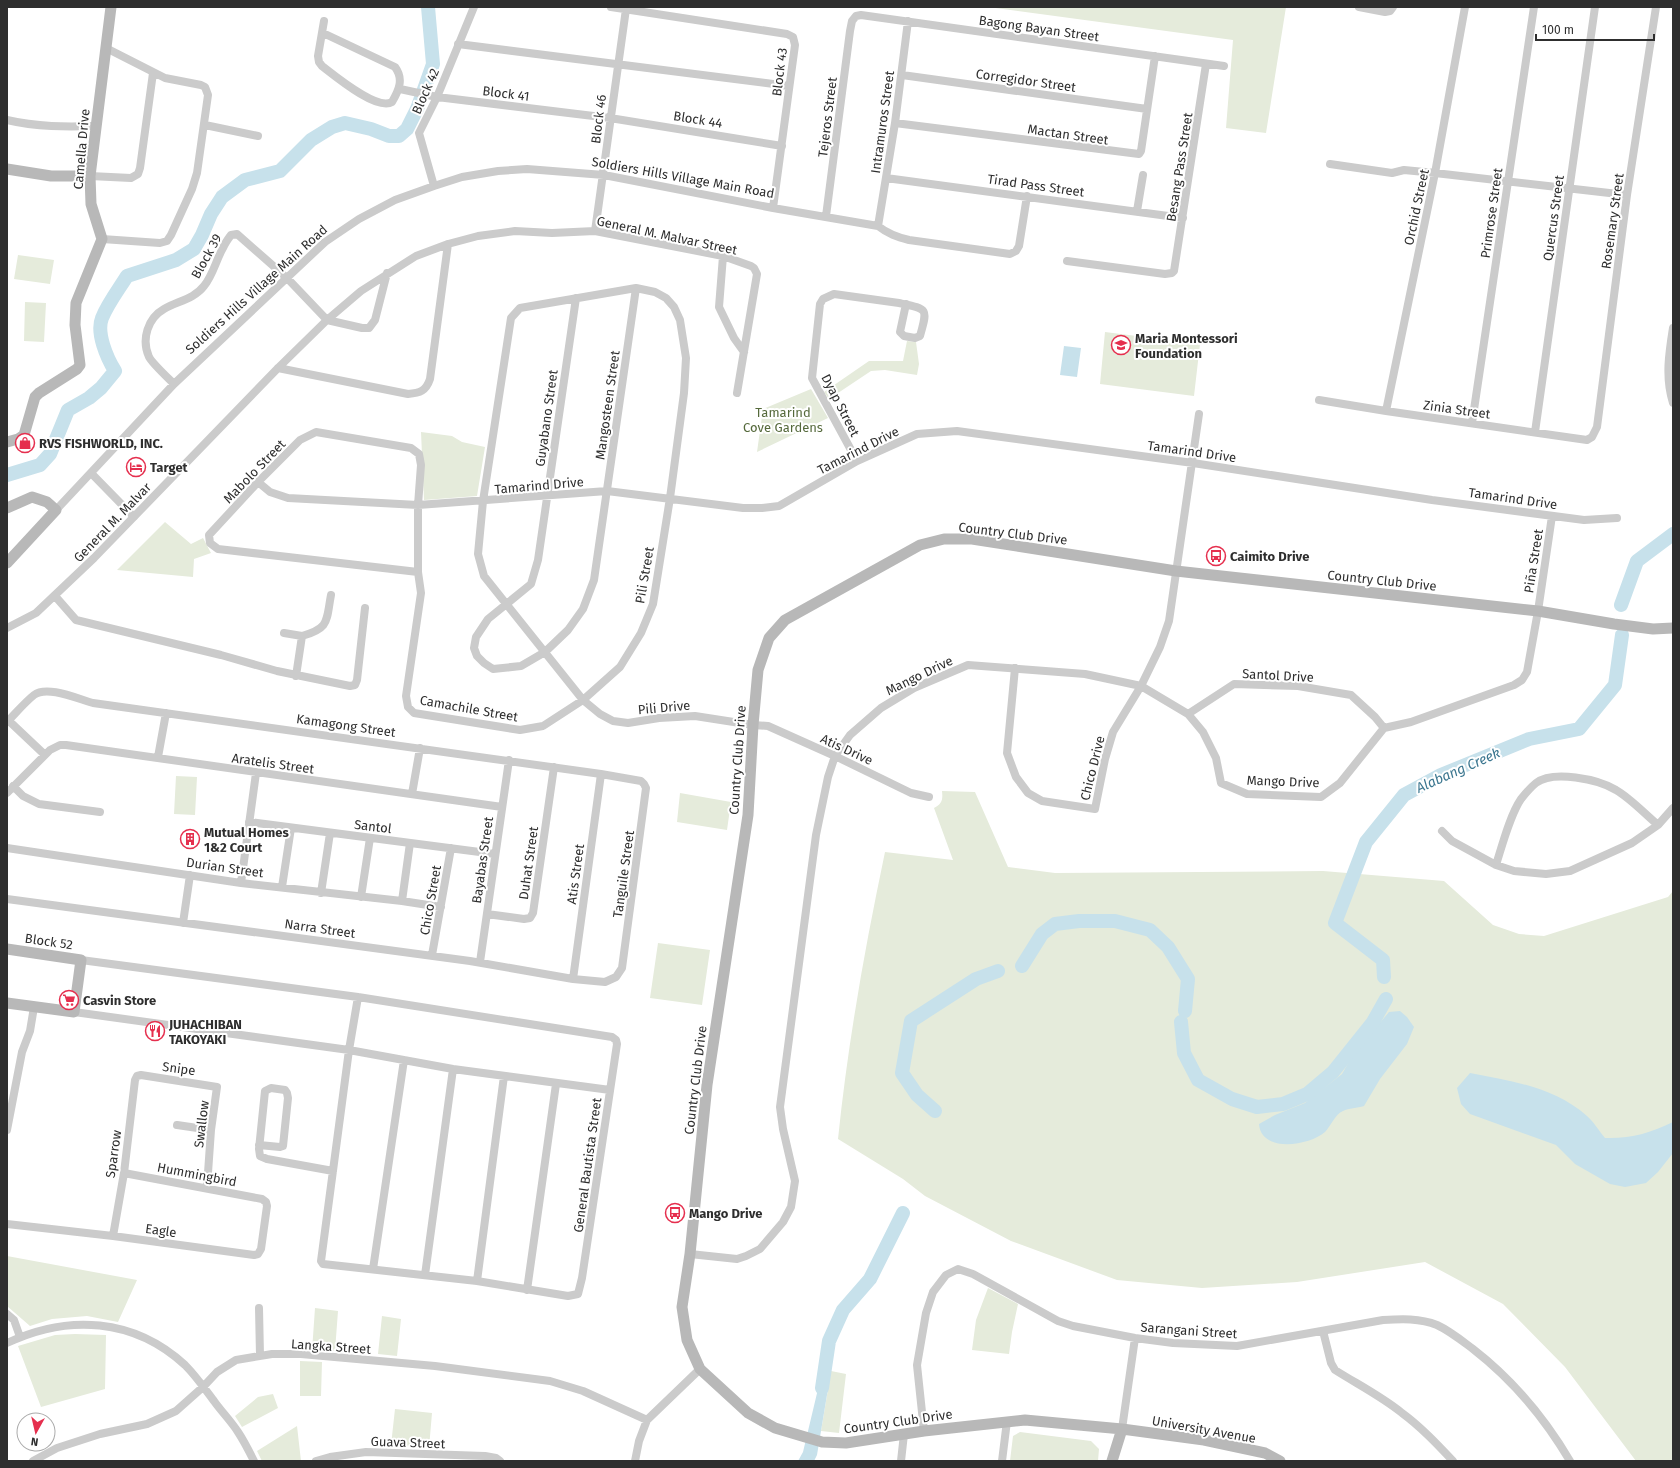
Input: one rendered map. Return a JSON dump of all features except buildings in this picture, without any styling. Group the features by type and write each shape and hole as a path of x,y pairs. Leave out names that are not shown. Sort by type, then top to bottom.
{"street":[{"name":"Camella Drive","path":"102,239 91,204 90,176 111,7"},
{"name":"Block 42","path":"434,186 419,133 437,97 474,7"},
{"path":"611,7 626,9"},
{"path":"1359,7 1386,12 1390,11 1393,7"},
{"name":"Orchid Street","path":"1386,411 1436,173 1465,7"},
{"name":"Primrose Street","path":"1472,423 1534,7"},
{"name":"Quercus Street","path":"1535,432 1595,7"},
{"name":"Rosemary Street","path":"1592,438 1596,427 1627,195 1656,7"},
{"name":"Block 46","path":"595,231 626,9"},
{"name":"Block 43","path":"626,9 790,35 795,45 773,208"},
{"name":"Bagong Bayan Street","path":"852,21 856,16 861,15 1224,66"},
{"path":"323,34 394,67 399,74 400,89 392,102 384,104 353,90 322,66 319,62 318,56 323,34 324,21"},
{"name":"Tejeros Street","path":"826,216 852,21"},
{"name":"Intramuros Street","path":"878,226 895,123 908,21"},
{"path":"458,44 789,86"},
{"path":"7,442 18,439 24,434 33,402 39,393 78,369 80,365 75,325 76,303 102,239 160,243 167,241 192,190 198,173 208,95 205,88 201,85 174,81 153,73 106,48"},
{"name":"Mactan Street","path":"895,123 1134,155 1139,154 1141,151 1155,56"},
{"name":"Besang Pass Street","path":"1067,261 1165,274 1172,273 1176,268 1206,64"},
{"path":"7,169 51,176 131,178 138,174 153,73"},
{"name":"Corregidor Street","path":"902,75 1146,109"},
{"name":"Block 41","path":"400,89 437,97 610,118"},
{"name":"Block 44","path":"610,118 782,146"},
{"path":"7,120 29,125 52,127 96,126"},
{"path":"205,125 258,136"},
{"path":"1330,164 1392,172 1404,170 1436,173 1627,195"},
{"name":"Soldiers Hills Village Main Road","path":"7,563 174,384 325,242 359,219 395,200 462,177 498,171 527,170 604,175 773,208 878,226"},
{"path":"1137,211 1143,175"},
{"name":"Tirad Pass Street","path":"886,178 1183,218"},
{"path":"878,226 885,232 909,240 1010,254 1016,251 1019,246 1027,196"},
{"name":"General M. Malvar Street","path":"327,320 361,291 387,274 416,256 448,244 478,236 515,231 552,233 595,231 723,256 751,266 756,271 737,394"},
{"name":"Block 39","path":"174,384 149,358 146,342 148,326 154,316 163,310 194,296 204,286 212,274 222,248 231,235 237,234 287,278 327,320"},
{"path":"278,368 408,394 417,393 424,390 430,380 448,244"},
{"path":"723,256 719,306 734,338 744,352"},
{"path":"327,320 368,328 375,320 387,274"},
{"name":"Pili Street","path":"636,288 654,292 666,298 674,307 680,320 686,358 684,393 670,498 653,604 641,633 620,667 583,700 484,576 478,554 483,502 511,318 520,308 636,288"},
{"name":"Mangosteen Street","path":"545,652 568,630 583,609 594,580 636,288"},
{"name":"Dyap Street","path":"857,462 812,378 820,304 823,299 834,294 906,304"},
{"name":"Guyabano Street","path":"545,652 521,666 494,669 484,663 477,656 474,648 476,637 480,629 488,620 531,584 538,560 576,298"},
{"name":"General M. Malvar","path":"7,628 36,613 54,596 134,517 278,368 327,320"},
{"path":"1673,328 1668,357 1669,388 1673,403"},
{"name":"Zinia Street","path":"1319,400 1587,440 1592,438"},
{"path":"1176,571 1199,414"},
{"name":"Tamarind Drive","path":"258,482 270,492 288,498 418,506 607,491 743,508 762,508 779,506 857,462 917,434 957,431 1193,463 1432,500 1552,516 1584,520 1617,518"},
{"name":"Mabolo Street","path":"316,432 410,448 420,454 421,465 418,506 418,572 218,549 210,543 208,535 300,440 316,432"},
{"path":"91,473 134,517"},
{"path":"7,508 32,497 36,497 47,502 56,510"},
{"name":"Piña Street","path":"1538,611 1552,516"},
{"name":"Country Club Drive","path":"1122,1429 1025,1420 924,1431 846,1443 822,1442 775,1428 748,1413 700,1369 687,1340 683,1322 682,1307 690,1254 707,1085 748,815 753,725 758,670 769,638 785,620 920,546 944,539 972,539 1176,571 1538,611 1653,629 1673,628"},
{"name":"Chico Drive","path":"1015,668 1007,753 1016,777 1028,792 1042,801 1095,809 1105,759 1113,732 1141,686 1160,647 1169,621 1176,571"},
{"name":"Camachile Street","path":"418,572 421,593 406,696 408,707 414,713 520,730 543,726 583,700"},
{"path":"284,633 302,636 322,628 325,622 331,595"},
{"path":"54,596 76,620 221,655 296,676 350,686 355,685 357,680 365,608"},
{"path":"1384,728 1411,722 1514,685 1522,680 1527,672 1538,611"},
{"path":"296,676 302,636"},
{"name":"Mango Drive","path":"690,1254 737,1259 746,1256 760,1249 784,1222 791,1207 795,1181 783,1129 780,1106 816,835 828,777 835,756 850,735 881,708 914,688 968,665 1085,674 1141,686 1188,714 1203,732 1216,758 1221,783 1247,794 1321,797 1340,783 1384,728"},
{"name":"Santol Drive","path":"1188,714 1234,684 1298,686 1351,695 1375,717 1384,728"},
{"name":"Kamagong Street","path":"8,721 34,695 45,691 51,691 93,703 509,760 636,780 644,784"},
{"name":"Pili Drive","path":"583,700 600,714 613,721 628,723 659,718 695,716 753,725"},
{"path":"158,757 166,713"},
{"path":"8,721 45,755"},
{"name":"Atis Drive","path":"753,725 768,726 835,756 911,793 929,797"},
{"name":"Aratelis Street","path":"7,793 55,746 66,745 502,807"},
{"path":"412,794 420,748"},
{"name":"Bayabas Street","path":"480,962 509,760"},
{"name":"Duhat Street","path":"486,914 524,919 530,918 533,913 554,767"},
{"path":"241,883 256,773"},
{"name":"Atis Street","path":"573,978 602,774"},
{"path":"1496,865 1513,815 1521,799 1537,782 1556,776 1593,781 1615,790 1658,825"},
{"name":"Tanguile Street","path":"622,968 646,793 644,784"},
{"path":"14,786 23,796 39,804 100,812"},
{"path":"1442,831 1452,842 1496,865 1514,871 1546,874 1570,871 1632,843 1658,825 1673,808"},
{"name":"Santol","path":"249,822 495,854"},
{"path":"282,887 292,828"},
{"path":"321,893 330,833"},
{"path":"361,897 370,838"},
{"path":"402,901 410,843"},
{"name":"Durian Street","path":"7,848 241,883 402,901 441,908"},
{"name":"Chico Street","path":"432,956 451,848"},
{"path":"183,923 190,875"},
{"name":"Narra Street","path":"7,899 480,962 605,982 616,977 622,968"},
{"name":"Block 52","path":"7,949 81,960 74,1012"},
{"path":"81,960 358,997 349,1050 321,1261 323,1264 373,1268 477,1281 527,1290 556,1084"},
{"name":"General Bautista Street","path":"358,997 606,1035 616,1040 618,1044 582,1278 578,1294 568,1296 527,1290"},
{"path":"7,1003 349,1050 453,1069 556,1084 610,1090"},
{"path":"7,1130 22,1052 30,1031 34,1007"},
{"path":"373,1268 404,1060"},
{"path":"425,1275 453,1069"},
{"name":"Snipe","path":"137,1076 141,1075 217,1087"},
{"name":"Sparrow","path":"113,1236 124,1173 135,1080 137,1076"},
{"path":"477,1281 504,1076"},
{"name":"Swallow","path":"207,1187 211,1130 217,1087"},
{"path":"259,1145 283,1146 288,1098 287,1093 284,1090 271,1088 264,1091 259,1145 260,1156 333,1171"},
{"path":"177,1125 211,1130"},
{"name":"Hummingbird","path":"124,1173 207,1187 262,1199 266,1202"},
{"name":"Eagle","path":"7,1224 113,1236 254,1255 258,1254 261,1249 267,1206 266,1202"},
{"name":"Sarangani Street","path":"924,1431 917,1365 926,1313 933,1292 946,1275 958,1269 973,1274 1058,1320 1073,1326 1135,1338 1173,1343 1237,1346 1383,1320 1401,1319 1424,1321 1437,1325 1455,1335 1495,1366 1514,1385 1546,1423 1570,1461"},
{"path":"259,1308 260,1356"},
{"path":"7,1314 14,1320 20,1337"},
{"path":"7,1343 44,1329 68,1325 96,1325 114,1327 136,1334 162,1348 185,1366 237,1431 254,1461"},
{"path":"1323,1331 1331,1362 1335,1370 1378,1395 1402,1413 1425,1432 1453,1461"},
{"path":"1112,1461 1122,1429 1135,1338"},
{"name":"Langka Street","path":"33,1461 57,1448 100,1434 147,1424 176,1411 203,1387 217,1372 236,1360 272,1354 301,1354 435,1366 550,1381 583,1391 646,1420"},
{"path":"635,1461 639,1441 646,1420 700,1369"},
{"path":"1002,1461 1007,1421"},
{"name":"University Avenue","path":"1122,1429 1204,1440 1265,1453 1280,1461"},
{"path":"901,1461 904,1434"},
{"name":"Guava Street","path":"316,1461 330,1457 366,1452 485,1456 496,1458 500,1461"}],"green space":[{"path":"988,7 1286,7 1266,133 1226,128 1233,40"},
{"path":"18,255 54,260 50,284 14,279"},
{"path":"25,302 46,303 44,342 24,341"},
{"path":"1105,332 1200,344 1194,396 1100,384"},
{"path":"907,341 916,342 919,364 917,375 885,370 871,371 829,399 824,392 869,361 903,361"},
{"name":"Tamarind Cove Gardens","path":"811,389 828,418 757,452 763,409"},
{"path":"421,432 452,436 462,442 485,447 477,496 424,500"},
{"path":"165,522 191,544 203,538 211,553 194,559 193,577 117,570"},
{"path":"176,776 197,777 195,815 174,814"},
{"path":"942,791 975,792 1008,867 1055,873 1323,871 1444,881 1493,925 1519,934 1544,936 1668,897 1673,891 1673,1461 1636,1461 1565,1367 1503,1304 1425,1262 1297,1282 1202,1288 1117,1280 1011,1241 925,1196 903,1179 838,1139 858,995 885,852 953,860 934,808 939,805 941,801"},
{"path":"680,793 731,802 727,830 677,822"},
{"path":"658,943 710,950 702,1005 650,998"},
{"path":"7,1256 137,1280 118,1322 87,1316 52,1319 30,1326 7,1306"},
{"path":"988,1288 1018,1304 1009,1354 972,1350 976,1320"},
{"path":"315,1308 338,1311 335,1351 312,1351"},
{"path":"382,1316 401,1319 397,1356 378,1354"},
{"path":"55,1335 106,1335 105,1389 41,1407 18,1346"},
{"path":"300,1361 322,1362 321,1396 300,1396"},
{"path":"831,1371 846,1374 839,1433 821,1431"},
{"path":"273,1394 278,1408 242,1427 235,1416 258,1397"},
{"path":"395,1409 432,1413 429,1448 391,1445"},
{"path":"297,1426 301,1461 262,1461 257,1451"},
{"path":"1020,1432 1091,1441 1099,1449 1098,1461 1010,1461 1013,1436"}],"water":[{"path":"1064,346 1081,348 1077,377 1060,375"},
{"path":"1400,1011 1407,1017 1414,1027 1407,1044 1380,1079 1364,1106 1348,1109 1340,1113 1335,1117 1325,1132 1308,1141 1287,1144 1277,1143 1268,1139 1262,1133 1259,1124 1275,1115 1305,1103 1342,1074 1353,1055 1389,1012"},
{"path":"1470,1073 1517,1082 1561,1098 1587,1116 1605,1138 1640,1134 1673,1122 1673,1153 1658,1172 1646,1183 1625,1187 1610,1184 1575,1164 1556,1145 1470,1114 1461,1104 1457,1088"},
{"path":"821,1369 831,1371 817,1455 814,1461 798,1461 803,1452 818,1389"}],"waterway":[{"path":"7,475 40,465 50,454 68,410 89,398 101,388 115,371 103,345 100,331 102,318 107,307 127,276 176,260 194,249 211,214 222,197 245,180 280,171 311,140 332,127 345,123 371,129 389,136 399,136 407,129 417,109 433,64 428,7"},
{"name":"Alabang Creek","path":"1621,605 1637,561 1673,534"},
{"name":"Alabang Creek","path":"1384,977 1383,960 1335,923 1366,842 1404,795 1441,775 1529,739 1579,729 1615,685 1622,635"},
{"name":"Alabang Creek","path":"1022,966 1042,934 1055,924 1079,921 1115,921 1150,930 1168,947 1188,979 1185,1011"},
{"name":"Alabang Creek","path":"935,1111 917,1095 902,1073 911,1021 976,979 998,971"},
{"name":"Alabang Creek","path":"1181,1022 1184,1053 1198,1080 1232,1099 1257,1107 1283,1104 1307,1094 1333,1072 1373,1022 1386,999"},
{"name":"Alabang Creek","path":"822,1388 829,1341 843,1310 870,1279 903,1213"}],"place":[{"name":"Maria Montessori Foundation","path":"1121,345"},
{"name":"RVS FISHWORLD, INC.","path":"25,443"},
{"name":"Target","path":"136,467"},
{"name":"Caimito Drive","path":"1216,556"},
{"name":"Mutual Homes 1&2 Court","path":"190,839"},
{"name":"Casvin Store","path":"69,1000"},
{"name":"JUHACHIBAN TAKOYAKI","path":"155,1031"},
{"name":"Mango Drive","path":"675,1213"}]}
